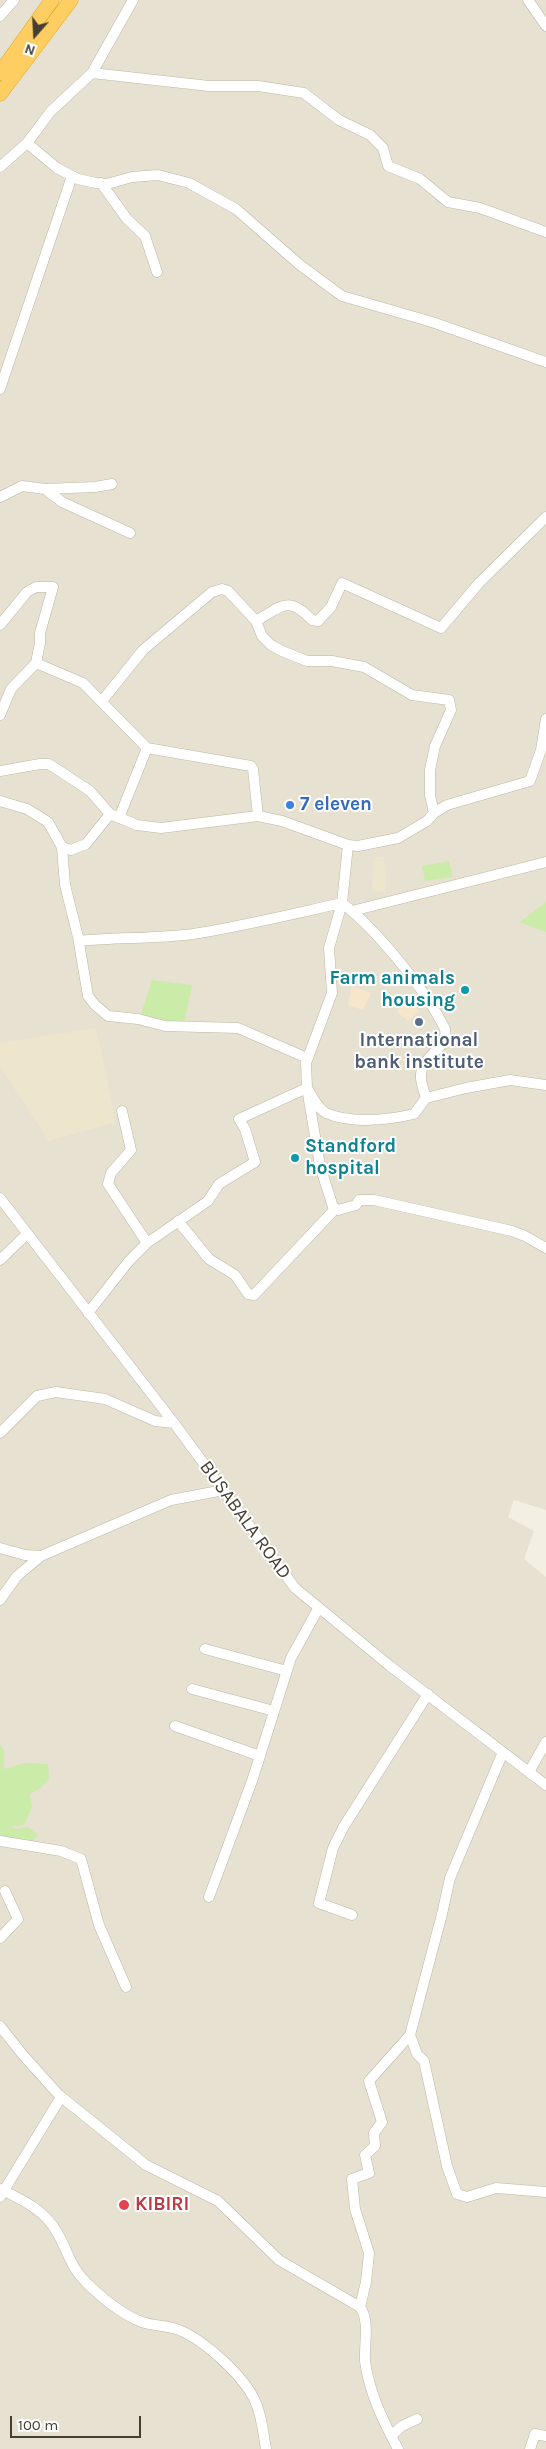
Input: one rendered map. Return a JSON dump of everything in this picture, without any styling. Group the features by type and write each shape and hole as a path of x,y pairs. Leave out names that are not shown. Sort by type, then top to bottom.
{"highway":[{"path":"0,73 52,0"},
{"path":"0,94 71,0"}],"street":[{"path":"0,16 14,0"},
{"path":"0,167 27,143 51,111 92,73 133,0"},
{"path":"528,0 546,26"},
{"path":"92,73 209,86 258,86 304,93 339,120 370,136 383,148 388,166 420,179 448,202 480,208 546,232"},
{"path":"27,143 57,168 72,176 101,184 146,175 177,178 200,188 236,209 300,265 342,296 432,322 546,362"},
{"path":"0,389 72,176"},
{"path":"101,184 127,219 145,236 157,272"},
{"path":"0,497 22,486 45,489 95,487 112,484"},
{"path":"45,489 62,502 130,533"},
{"path":"256,621 283,604 295,605 312,620 318,620 331,607 342,583 441,628 479,583 546,517"},
{"path":"0,625 27,592 36,587 53,587 40,633 36,663 10,689 0,715"},
{"path":"102,702 144,650 212,592 222,589 228,590 256,621 262,636 271,645 307,661 332,661 364,668 412,695 449,700 451,710 435,746 430,770 430,795 434,813"},
{"path":"36,663 77,679 147,748 249,765 253,769 258,816"},
{"path":"0,771 49,764 90,791 115,816 137,825 161,828 258,816 300,827 348,845 372,845 398,838 427,821 434,813 455,803 530,781 539,758 546,719"},
{"path":"62,847 71,850 86,844 115,816 147,748"},
{"path":"0,801 27,809 48,822 62,847 65,884 79,941 88,996 108,1016 138,1018 165,1026 238,1028 306,1058"},
{"path":"335,1209 320,1166 307,1088 306,1058 332,993 329,948 342,904 348,845"},
{"path":"352,911 546,862"},
{"path":"79,941 110,937 150,939 193,934 342,904 352,911 398,962 445,1029 445,1039 442,1044 424,1061 421,1072 426,1098"},
{"path":"307,1088 320,1108 326,1113 365,1120 414,1114 426,1098 510,1080 546,1085"},
{"path":"88,1313 129,1261 147,1243 208,1201 219,1184 254,1162 245,1129 239,1119 307,1088"},
{"path":"122,1111 131,1150 112,1172 108,1184 147,1243"},
{"name":"BUSABALA ROAD","path":"0,1198 174,1423 295,1588 318,1609 546,1785"},
{"path":"335,1209 341,1210 356,1205 359,1200 374,1200 512,1232 525,1236 546,1248"},
{"path":"178,1221 209,1259 234,1275 248,1294 254,1295 335,1209"},
{"path":"0,1260 28,1234"},
{"path":"0,1433 37,1396 56,1392 105,1399 155,1421 174,1423"},
{"path":"0,1600 17,1576 41,1556 171,1500 224,1490"},
{"path":"0,1548 24,1555 41,1556"},
{"path":"209,1897 260,1756 291,1658 318,1609"},
{"path":"205,1649 287,1671"},
{"path":"192,1689 274,1711"},
{"path":"352,1915 319,1903 333,1848 344,1826 428,1694"},
{"path":"175,1726 260,1756"},
{"path":"528,1772 546,1742"},
{"path":"360,2307 366,2282 369,2253 355,2209 352,2179 369,2172 365,2156 375,2146 374,2133 382,2122 369,2081 410,2034 450,1878 503,1752"},
{"path":"0,1841 62,1851 81,1859 99,1925 126,1986"},
{"path":"0,1938 18,1919 5,1891"},
{"path":"0,2026 23,2056 61,2097 146,2165 218,2201 279,2260 360,2307 365,2318 365,2361 370,2382 381,2416 398,2449"},
{"path":"410,2034 417,2054 424,2061 447,2166 457,2194 467,2197 496,2188 546,2192"},
{"path":"61,2097 1,2192 34,2205 58,2234 75,2271 106,2300 142,2322 179,2330 199,2342 230,2368 243,2381 255,2401 266,2449"},
{"path":"391,2436 402,2426 417,2419"},
{"path":"530,2449 536,2434 546,2436"}],"shaded area":[{"path":"0,0 546,0 546,1510 514,1500 508,1517 534,1531 524,1559 546,1577 546,2449 0,2449"},
{"path":"374,857 384,857 386,892 372,891"},
{"path":"352,986 371,993 363,1010 348,1005"},
{"path":"406,999 420,1011 408,1021 397,1012"},
{"path":"96,1028 116,1122 49,1141 0,1067 0,1043"}],"green space":[{"path":"449,861 453,877 425,881 422,866"},
{"path":"546,902 546,932 520,922"},
{"path":"152,980 192,985 184,1024 140,1017"},
{"path":"0,1745 4,1750 4,1769 25,1763 48,1764 49,1778 41,1788 30,1794 32,1807 24,1825 11,1826 17,1829 28,1827 38,1835 29,1844 8,1840 0,1835"}],"place":[{"name":"7 eleven","path":"290,805"},
{"name":"Farm animals housing","path":"465,990"},
{"name":"International bank institute","path":"419,1022"},
{"name":"Standford hospital","path":"295,1158"},
{"name":"KIBIRI","path":"124,2205"}]}
